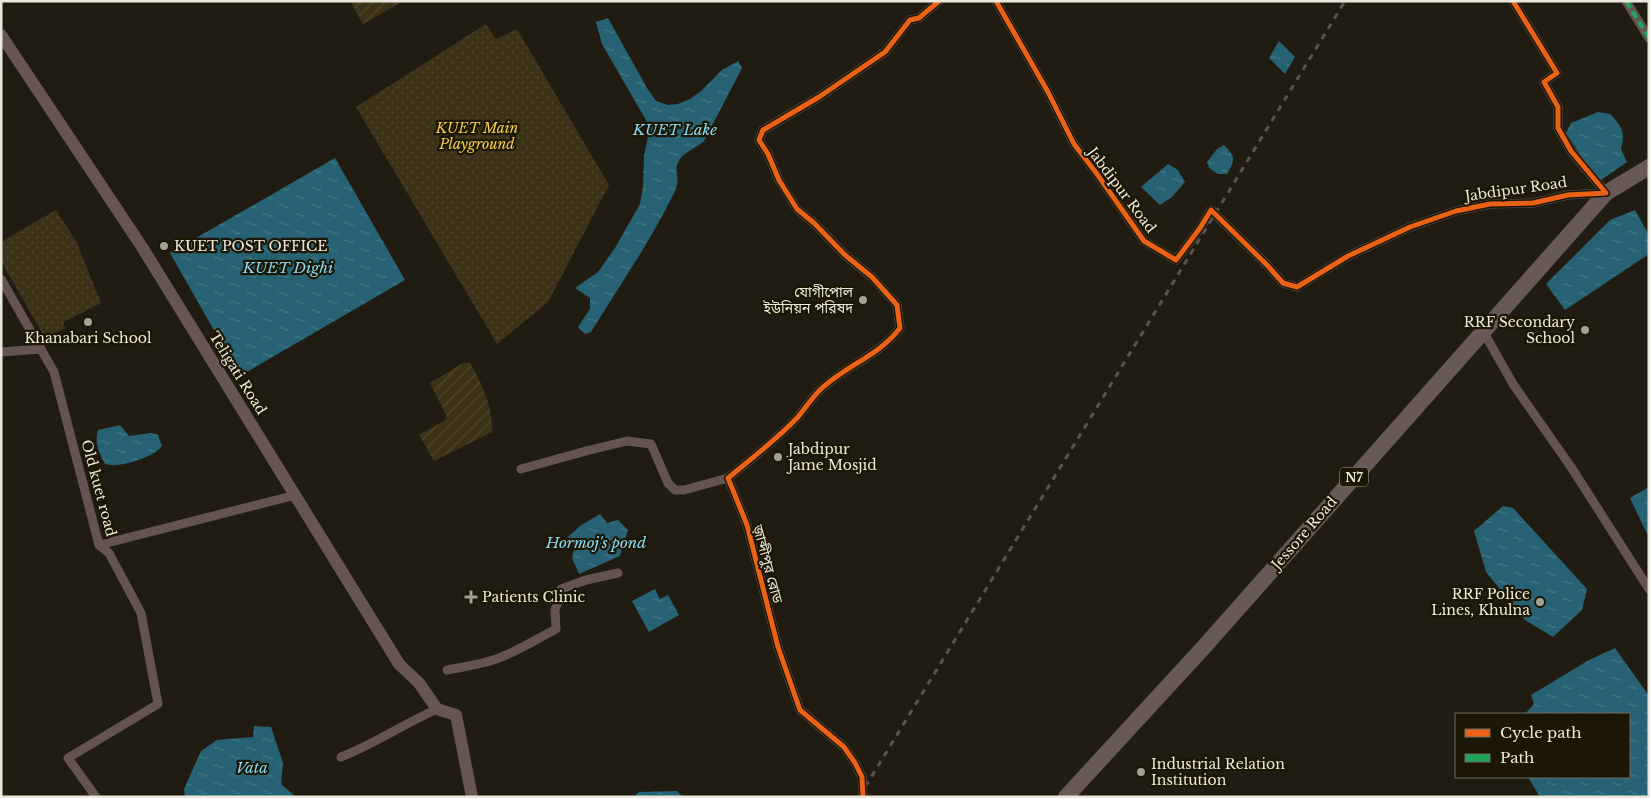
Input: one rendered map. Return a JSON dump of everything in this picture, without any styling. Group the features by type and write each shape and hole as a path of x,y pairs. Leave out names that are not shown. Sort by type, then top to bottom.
{"highway":[{"name":"Jessore Road","path":"1066,797 1203,648 1606,193 1649,167"}],"main road":[{"name":"Teligati Road","path":"1,35 142,248 399,664 419,682 437,709"},
{"path":"437,709 456,715 472,797"}],"street":[{"path":"521,469 586,450 627,441 651,444 668,483 675,490 684,490 728,478 798,417 819,391 851,367 874,354 895,335 900,328 897,305 872,277 845,255 814,223 797,209 779,180 768,154 759,140 763,130 820,97 885,52 910,20 919,18 939,1"},
{"name":"Jabdipur Road","path":"996,1 1048,92 1074,144 1144,241 1176,260 1211,210 1267,265 1283,284 1297,287 1348,256 1410,227 1456,211 1490,204 1533,203 1568,195 1606,193"},
{"name":"Jabdipur Road","path":"1513,1 1557,74 1544,82 1558,107 1558,128 1571,151 1606,193"},
{"path":"1626,1 1649,38"},
{"name":"Old kuet road","path":"1,279 54,372 100,545 110,553 142,613 158,704 68,758 96,797"},
{"path":"1483,331 1513,384 1571,467 1649,589"},
{"path":"1,352 41,349"},
{"name":"জ়াব্দীপুর রোড","path":"728,478 746,525 778,647 800,710 844,747 856,763 862,777 864,797"},
{"path":"100,545 296,495"},
{"path":"447,670 494,660 556,629 555,610 561,590 586,580 618,573"},
{"path":"341,757 360,750 437,709"}],"green space":[{"path":"350,1 403,1 363,24"},
{"name":"KUET Main Playground","path":"486,24 496,39 517,29 609,185 548,302 497,344 356,107"},
{"path":"56,210 76,241 101,303 63,322 65,328 45,338 1,261 1,242"},
{"path":"463,363 470,363 482,387 491,413 492,432 434,461 419,435 444,421 447,417 430,383"}],"water":[{"name":"KUET Lake","path":"608,18 656,101 668,105 678,104 690,99 722,70 738,61 742,68 704,141 680,159 677,166 677,187 643,250 591,332 585,334 578,327 590,309 590,298 575,288 598,272 615,248 640,204 643,187 644,156 650,127 602,44 596,22"},
{"path":"1279,41 1295,57 1285,74 1269,58"},
{"path":"1598,112 1610,114 1620,126 1623,134 1621,149 1627,162 1601,180 1583,159 1566,133 1571,123"},
{"path":"1224,145 1231,153 1233,162 1227,174 1218,174 1209,168 1207,162 1217,149"},
{"name":"KUET Dighi","path":"335,158 405,280 240,376 170,253"},
{"path":"1168,164 1178,170 1185,182 1172,197 1160,205 1141,187"},
{"path":"1635,210 1649,235 1649,254 1565,310 1546,284 1610,220"},
{"path":"120,425 129,436 151,433 158,435 162,446 154,453 135,461 115,465 105,464 97,444 98,430"},
{"path":"1649,487 1649,538 1630,498"},
{"path":"1503,506 1513,508 1587,589 1582,610 1553,637 1525,620 1486,572 1474,531"},
{"name":"Hormoj's pond","path":"600,514 607,523 618,520 628,530 620,556 579,574 572,558 574,549 568,537 580,526"},
{"path":"655,589 660,599 668,595 679,615 649,632 632,601"},
{"path":"1615,648 1649,696 1649,794 1645,797 1540,797 1529,778 1630,778 1630,713 1526,713 1534,704 1531,695 1589,660"},
{"name":"Vata","path":"254,726 271,727 283,763 281,784 296,797 185,797 184,789 201,751 217,740 253,737"},
{"path":"677,791 683,797 634,797 639,792"}],"railway":[{"path":"859,797 1345,1"}],"marked path":[{"path":"1626,1 1649,38"}],"cycle path":[{"path":"863,797 862,777 844,747 800,710 778,647 747,525 728,478 789,426 816,394 829,382 882,347 891,338 900,328 897,305 872,277 845,255 814,223 797,209 779,180 768,154 759,140 763,130 819,97 885,52 910,20 919,18 939,1"},
{"path":"996,1 1048,92 1074,144 1144,241 1176,260 1211,210 1283,283 1297,287 1348,256 1410,227 1456,211 1490,204 1533,203 1568,195 1606,193 1571,151 1558,128 1558,107 1544,82 1557,73 1513,1"}],"place":[{"name":"KUET POST OFFICE","path":"164,246"},
{"name":"যোগীপোল ইউনিয়ন পরিষদ","path":"863,300"},
{"name":"Khanabari School","path":"88,322"},
{"name":"RRF Secondary School","path":"1585,330"},
{"name":"Jabdipur Jame Mosjid","path":"778,457"},
{"name":"Patients Clinic","path":"471,597"},
{"name":"RRF Police Lines, Khulna","path":"1540,602"},
{"name":"Industrial Relation Institution","path":"1141,772"}]}
